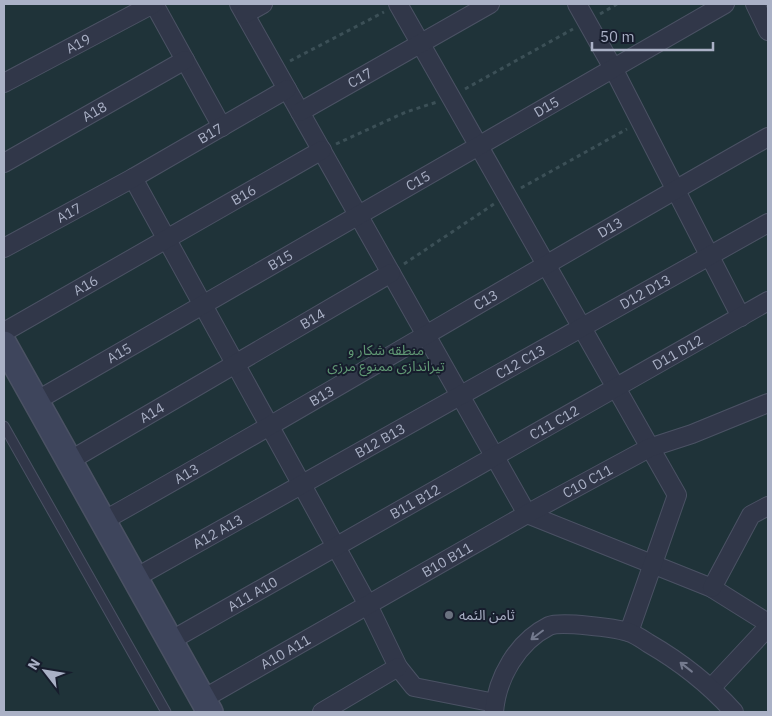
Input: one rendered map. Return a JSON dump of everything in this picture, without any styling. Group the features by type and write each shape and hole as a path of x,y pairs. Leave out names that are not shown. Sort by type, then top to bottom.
{"main road":[{"path":"4,344 206,706"}],"street":[{"path":"153,4 222,127"},
{"name":"A19","path":"4,83 153,4"},
{"path":"263,4 242,9 526,514 712,588 768,625 712,687"},
{"path":"398,4 677,495 629,632"},
{"name":"C17","path":"300,112 490,4"},
{"path":"577,4 641,121 741,317"},
{"name":"D15","path":"478,146 725,4"},
{"path":"755,4 768,31"},
{"name":"A18","path":"4,163 185,60"},
{"name":"B17","path":"133,178 287,88"},
{"name":"D13","path":"545,264 768,137"},
{"name":"C15","path":"358,215 478,146"},
{"name":"B16","path":"167,239 322,150"},
{"path":"133,178 368,605 398,667 414,687 494,708 504,670 522,647 550,626 588,625 629,632 672,656 712,687 734,712"},
{"name":"A17","path":"4,248 133,178"},
{"name":"B15","path":"203,305 358,215"},
{"name":"D12 D13","path":"581,328 768,223"},
{"name":"A16","path":"4,332 167,239"},
{"name":"C13","path":"426,334 545,264"},
{"name":"B14","path":"235,364 391,273"},
{"name":"D11 D12","path":"615,388 768,302"},
{"name":"A15","path":"36,401 203,305"},
{"name":"C12 C13","path":"460,395 581,328"},
{"name":"B13","path":"270,427 426,334"},
{"name":"A14","path":"70,461 235,364"},
{"name":"C11 C12","path":"495,457 615,388"},
{"name":"B12 B13","path":"301,484 460,395"},
{"name":"C10 C11","path":"526,514 649,448 692,434 768,403"},
{"name":"A13","path":"103,521 270,427"},
{"name":"B11 B12","path":"336,547 495,457"},
{"name":"A12 A13","path":"135,578 301,484"},
{"path":"712,588 751,515 768,506"},
{"name":"B10 B11","path":"368,605 526,514"},
{"name":"A11 A10","path":"170,641 336,547"},
{"name":"A10 A11","path":"206,706 368,605"},
{"path":"322,712 398,667"}],"lane":[{"path":"4,426 166,712"}],"path":[{"path":"276,69 398,4"},
{"path":"322,150 406,112 451,97 587,21"},
{"path":"391,273 506,196 641,121"}],"green space":[{"name":"منطقه شکار و تیراندازی ممنوع مرزی","path":"4,4 768,4 768,712 4,712"}],"place":[{"name":"ثامن الئمه","path":"449,615"}]}
